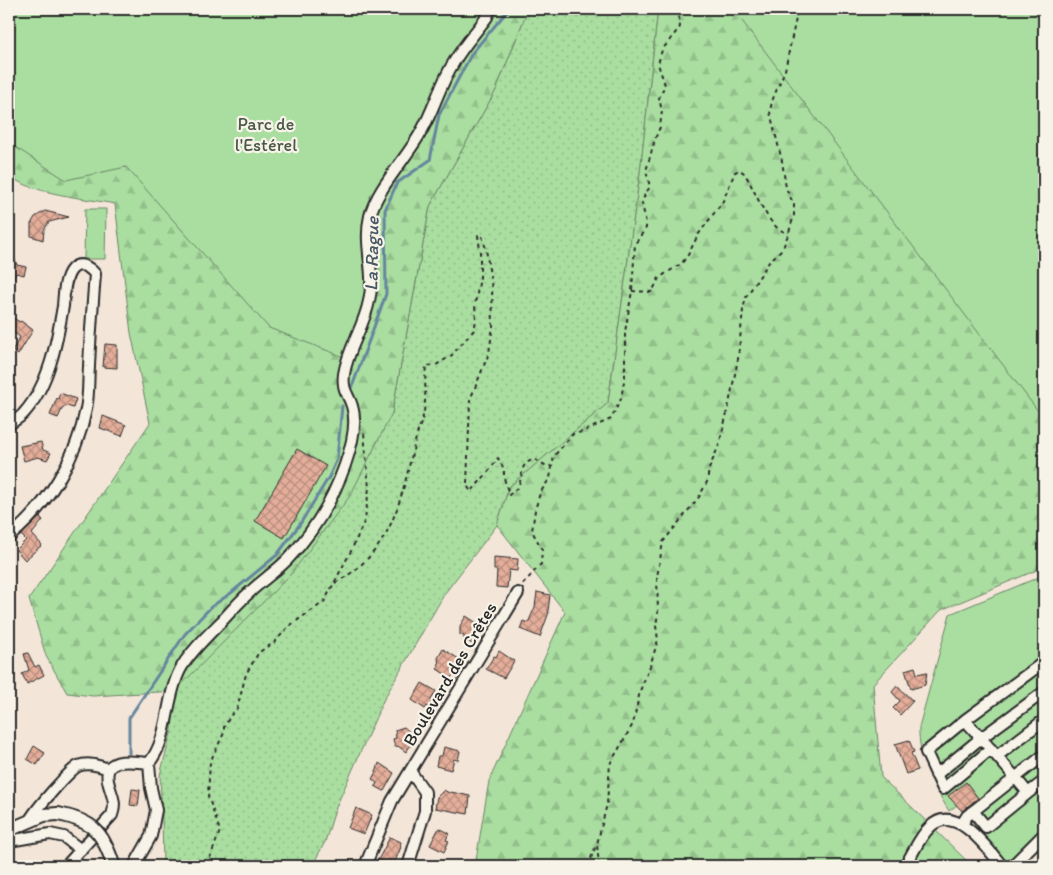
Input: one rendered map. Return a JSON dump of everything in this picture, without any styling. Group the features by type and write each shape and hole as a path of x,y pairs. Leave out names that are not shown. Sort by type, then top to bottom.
{"main road":[{"path":"9,830 44,815 58,814 80,820 91,826 100,836 107,847 113,865"}],"street":[{"path":"134,866 151,836 156,810 151,788 149,763 157,754 172,690 180,669 204,639 250,592 288,559 316,524 337,485 346,463 355,427 352,406 345,393 344,376 347,359 368,309 371,294 372,282 366,235 370,214 379,197 422,132 453,63 487,17 490,9"},
{"path":"9,424 23,415 36,398 46,375 57,336 67,279 73,268 81,265 88,266 95,274 87,407 80,435 55,485 22,526 9,537"},
{"name":"Boulevard des Crêtes","path":"365,866 392,802 518,594"},
{"path":"1044,662 965,720 926,752 943,789 1044,720"},
{"path":"936,775 981,738 1044,692"},
{"path":"965,720 1028,793"},
{"path":"962,824 973,811 1044,755"},
{"path":"72,864 81,850 112,816 116,806 107,779 109,769 119,761 149,763"},
{"path":"30,820 37,808 77,767 89,764 109,769"},
{"name":"Boulevard des Crêtes","path":"408,866 425,810 425,792 410,771"},
{"path":"973,811 986,827 1044,781"},
{"path":"905,866 927,829 934,822 946,821 962,824 973,832 1002,866"},
{"path":"9,841 50,834 64,837 81,850"},
{"path":"1012,866 1044,834"}],"path":[{"path":"518,594 524,583 541,564 542,549 532,530 533,519 540,493 550,478 554,456 573,434 611,419 621,399 625,376 625,332 632,291 635,244 646,228 642,203 650,187 646,171 660,127 662,111 660,98 665,85 658,64 662,50 680,27 678,9"},
{"path":"588,866 597,844 607,804 610,764 633,724 640,690 658,640 656,626 658,604 657,577 663,542 699,497 707,482 709,469 719,445 728,409 738,359 746,297 769,262 783,248 794,215 794,205 786,188 782,161 770,112 772,101 785,70 798,9"},
{"path":"632,291 652,292 659,278 682,263 698,235 723,200 735,172 740,170 744,173 763,209 779,230 784,233 789,232"},
{"path":"335,583 346,577 370,557 388,530 399,506 423,416 426,366 436,365 451,356 474,330 476,321 475,304 480,278 478,235 482,236 486,248 492,289 493,326 489,353 470,400 467,485 471,492 490,472 498,458 504,469 504,478 509,495 518,486 522,468 527,462 534,459 551,466"},
{"path":"207,866 220,831 208,796 210,762 224,733 224,727 237,709 246,674 259,652 274,643 288,626 324,602 366,520 369,488 364,430 355,427"},
{"path":"597,844 599,866"}],"green space":[{"path":"9,9 528,9 496,90 430,206 392,413 350,496 290,575 175,691 93,696 67,693 46,656 29,599 150,423 131,333 115,204 45,191 19,182 9,176"},
{"name":"Parc de l'Estérel","path":"9,9 491,9 367,212 363,257 367,296 344,357 269,328 126,167 66,180 9,143"},
{"path":"528,9 658,9 640,173 608,403 509,487 497,525 445,593 384,699 336,807 325,842 312,866 163,866 160,775 172,730 175,691 199,665 392,413 430,206 496,90"},
{"path":"658,9 1044,9 1044,567 941,610 873,684 881,777 972,866 475,866 489,781 565,612 497,525 509,487 608,403 640,173"},
{"path":"733,9 1044,9 1044,419"},
{"path":"85,209 106,209 105,259 84,259"},
{"path":"1044,575 1044,832 1007,866 963,810 957,805 949,811 932,781 924,760 919,738 919,727 950,614"}],"building":[{"path":"45,211 69,217 49,222 44,230 43,240 31,236 31,224 35,217"},
{"path":"9,260 15,260 17,265 26,267 24,275 16,273 9,289"},
{"path":"9,316 21,321 33,330 18,355 12,351 20,337 9,329"},
{"path":"105,344 117,345 117,368 103,367"},
{"path":"60,393 76,399 73,408 67,406 62,409 58,418 50,415"},
{"path":"103,416 126,425 122,436 100,428"},
{"path":"41,442 43,450 51,453 47,460 38,457 24,461 20,446"},
{"path":"297,449 326,466 284,538 255,521"},
{"path":"40,517 43,520 32,534 42,545 25,560 16,550 26,540 21,535"},
{"path":"494,557 518,559 517,571 509,570 507,588 496,587 497,570 494,570"},
{"path":"537,592 550,595 549,612 540,637 520,629 523,621 528,623 535,607"},
{"path":"466,616 477,623 475,626 478,627 474,645 464,639 464,636 460,635 460,626"},
{"path":"443,649 461,662 451,678 437,669 439,666 438,658"},
{"path":"499,651 514,661 504,678 486,669"},
{"path":"28,653 35,667 39,665 44,675 27,684 22,674 29,670 24,654"},
{"path":"915,667 917,674 927,672 925,685 911,689 905,670"},
{"path":"422,683 436,691 431,700 433,701 425,709 412,700"},
{"path":"897,686 913,701 900,715 893,708 900,701 892,692"},
{"path":"404,727 415,739 406,752 398,746 395,747 393,739 396,738 395,730"},
{"path":"909,740 914,752 911,753 918,770 906,774 895,744"},
{"path":"34,746 45,753 37,765 27,759"},
{"path":"444,747 460,751 458,760 454,759 451,770 436,766 438,756 442,756"},
{"path":"379,763 394,773 384,791 375,786 377,783 372,779"},
{"path":"966,782 978,798 962,811 948,796"},
{"path":"132,789 140,790 138,806 130,805"},
{"path":"444,790 449,793 470,796 468,814 435,808 437,797"},
{"path":"356,808 372,815 364,834 348,828"},
{"path":"439,828 449,833 446,840 449,841 444,852 430,845"},
{"path":"390,837 401,842 401,847 393,866 377,862"}],"waterway":[{"name":"La Rague","path":"352,387 386,294 385,210 397,183 430,160 439,115 472,53 509,9"},
{"path":"129,753 129,718 185,634 211,607 277,555 300,524 329,477 337,459 342,406"}]}
